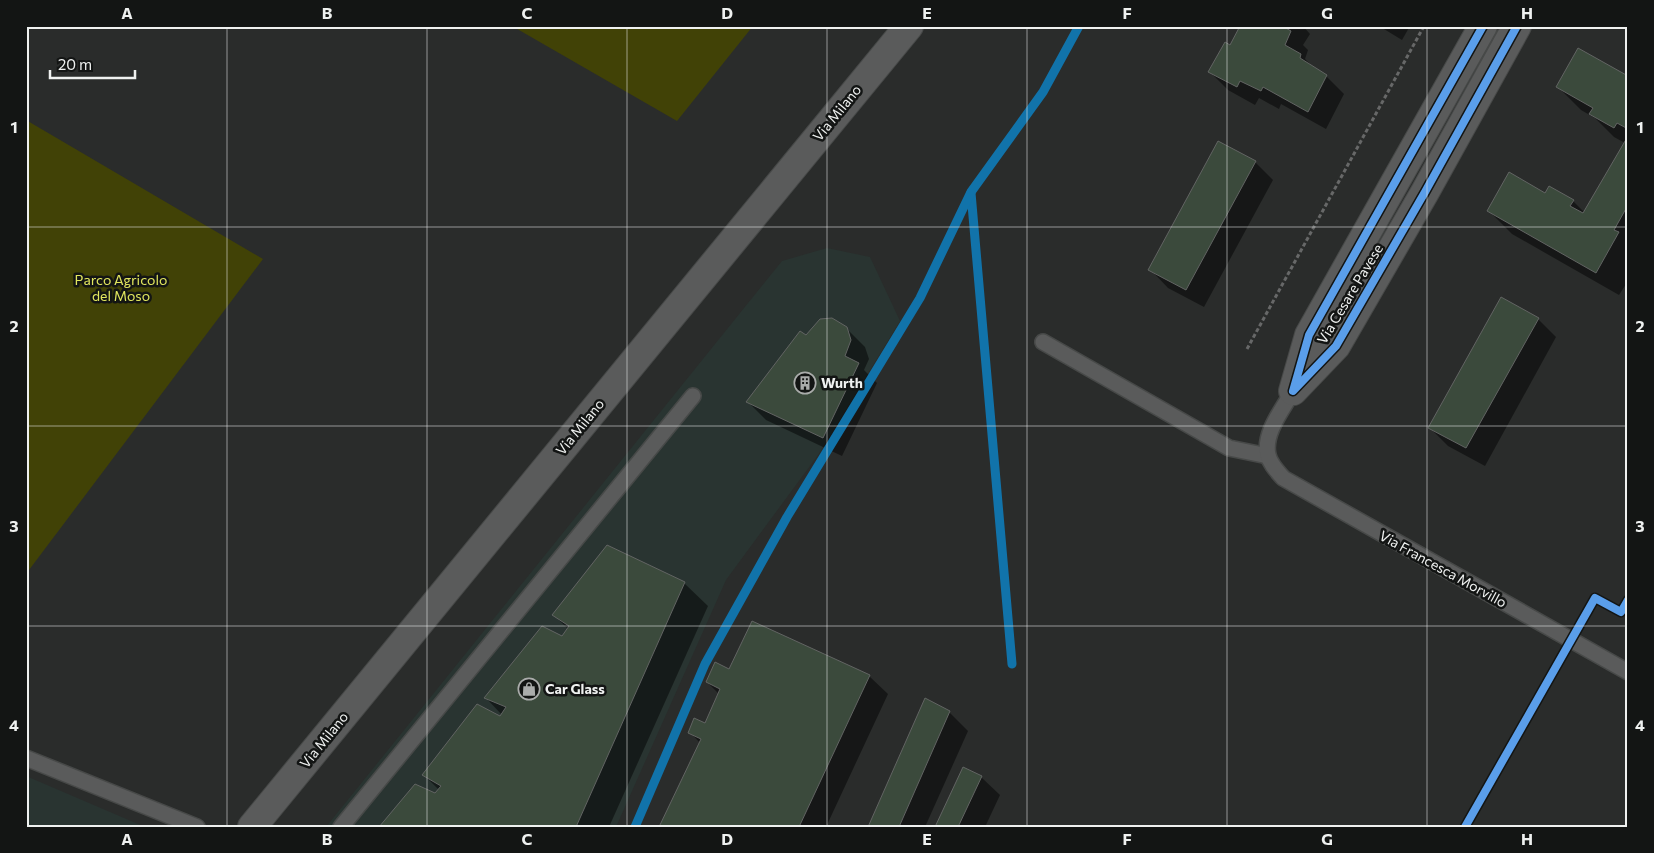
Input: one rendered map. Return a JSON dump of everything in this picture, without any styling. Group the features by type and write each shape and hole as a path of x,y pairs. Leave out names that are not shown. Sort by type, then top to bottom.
{"main road":[{"name":"Via Milano","path":"252,827 908,26"},
{"name":"Via Cesare Pavese","path":"1294,390 1309,335 1483,26"},
{"name":"Via Cesare Pavese","path":"1294,390 1336,346 1472,109 1517,26"},
{"path":"1445,93 1472,109"},
{"path":"1398,176 1425,192"}],"lane":[{"path":"1043,342 1229,448 1268,456 1267,444 1270,433 1294,390"},
{"path":"340,827 693,396"},
{"name":"Via Francesca Morvillo","path":"1268,456 1273,467 1283,478 1628,672"},
{"path":"26,758 197,827"}],"path":[{"path":"1247,349 1424,26"}],"shaded area":[{"path":"827,248 870,257 900,321 818,455 726,580 616,827 326,827 782,261"},
{"path":"26,776 145,827 26,827"}],"green space":[{"path":"512,26 753,26 677,121"},
{"name":"Parco Agricolo del Moso","path":"26,120 263,259 26,574"}],"building":[{"path":"1240,26 1285,26 1291,31 1285,45 1301,54 1300,58 1327,75 1308,112 1263,87 1261,91 1240,81 1237,87 1208,72 1225,42 1230,45"},
{"path":"1578,48 1628,76 1628,129 1617,123 1614,128 1589,114 1593,108 1556,87"},
{"path":"1628,136 1628,205 1614,230 1619,232 1596,273 1487,211 1509,172 1545,193 1549,186 1574,200 1570,206 1583,213"},
{"path":"1218,141 1256,161 1186,290 1148,270"},
{"path":"1501,297 1539,318 1466,448 1428,428"},
{"name":"Wurth","path":"832,318 847,327 851,340 845,356 859,363 823,438 746,402 800,331 806,335 820,319"},
{"path":"607,545 685,582 576,827 379,827 415,784 435,793 441,786 422,775 477,704 500,716 506,707 484,698 542,626 562,636 569,626 552,615"},
{"path":"752,621 870,675 799,827 659,827 701,739 688,733 694,718 705,723 720,689 706,682 715,662 729,669"},
{"path":"925,698 950,711 899,827 868,827"},
{"path":"963,767 982,776 958,827 935,827"}],"waterway":[{"path":"635,827 705,664 787,517 920,298 971,192 1043,92 1079,26"},
{"path":"971,193 1012,664"}],"cycle path":[{"path":"1483,26 1309,335 1293,391 1336,346 1425,192 1517,26"},
{"path":"1465,827 1595,598 1621,612 1628,600"}],"place":[{"name":"Wurth","path":"805,383"},
{"name":"Car Glass","path":"529,689"}]}
